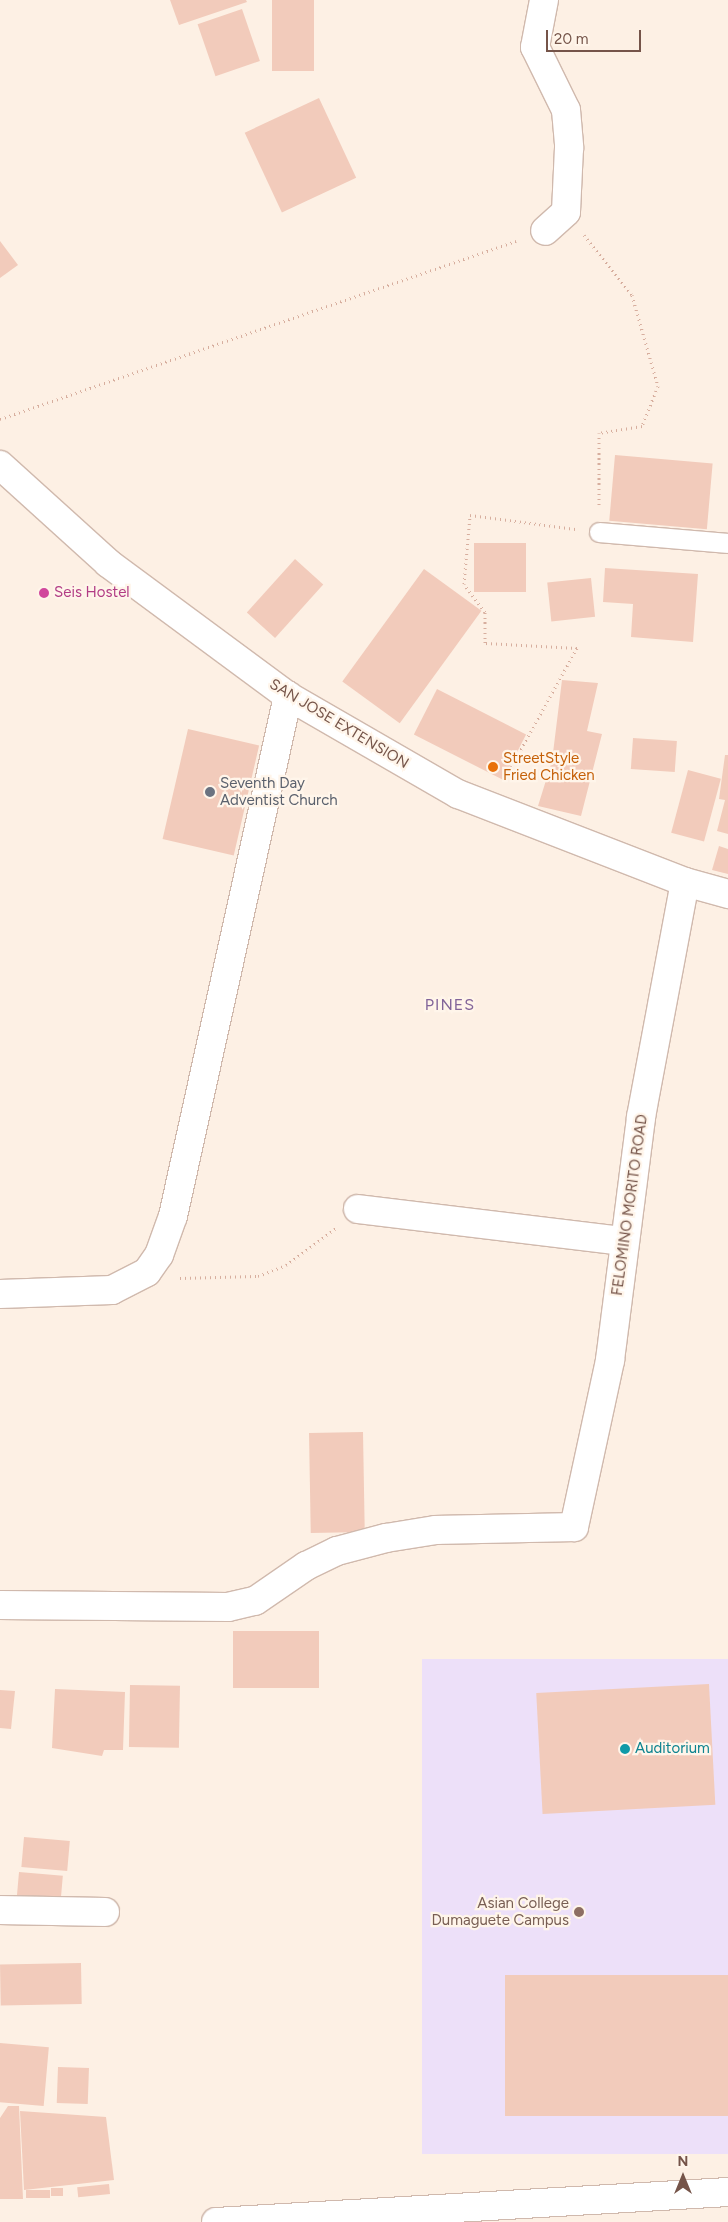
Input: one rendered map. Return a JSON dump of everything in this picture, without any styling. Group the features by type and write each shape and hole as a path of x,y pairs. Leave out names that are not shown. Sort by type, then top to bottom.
{"street":[{"path":"544,0 535,47 566,110 569,148 566,212 545,231"},
{"name":"SAN JOSE EXTENSION","path":"0,466 108,564 288,696 458,794 685,882 728,894"},
{"path":"0,1294 112,1290 147,1272 173,1216 288,696"},
{"name":"FELOMINO MORITO ROAD","path":"0,1605 228,1607 255,1601 306,1566 337,1552 386,1538 455,1529 574,1527 599,1421 641,1117 685,882"},
{"path":"358,1209 624,1241"},
{"path":"0,1910 105,1912"},
{"path":"216,2222 728,2192"}],"lane":[{"path":"599,532 728,543"}],"path":[{"path":"490,807 577,648 485,643 485,612 464,584 470,515 599,532 599,433 642,426 658,386 632,295 566,212"},
{"path":"0,419 545,231"},
{"path":"147,1272 214,1280 258,1276 286,1265 320,1243 358,1209"}],"shaded area":[{"name":"Asian College Dumaguete Campus","path":"422,1659 728,1659 728,2154 422,2154"}],"building":[{"path":"170,0 246,0 247,2 179,25"},
{"path":"272,0 314,0 314,71 272,71"},
{"path":"242,9 260,61 215,76 198,24"},
{"path":"319,98 356,178 282,212 245,133"},
{"path":"0,241 18,265 0,278"},
{"path":"615,455 713,464 707,529 609,521"},
{"path":"474,543 526,543 526,592 474,592"},
{"path":"295,559 323,584 275,638 247,613"},
{"path":"605,568 698,574 693,642 631,637 633,604 603,602"},
{"path":"424,569 481,611 400,723 342,681"},
{"path":"591,578 595,617 551,621 547,583"},
{"path":"562,680 598,683 587,731 602,734 581,816 538,806 552,761"},
{"path":"437,689 526,734 503,780 414,734"},
{"name":"Seventh Day Adventist Church","path":"188,729 259,745 234,856 163,839"},
{"path":"633,738 677,741 675,772 631,769"},
{"path":"725,755 728,755 728,834 717,831 725,800 719,799"},
{"path":"688,770 721,779 704,842 671,833"},
{"path":"719,846 728,849 728,874 712,870"},
{"path":"363,1432 365,1532 311,1533 309,1433"},
{"path":"233,1631 319,1631 319,1688 233,1688"},
{"name":"Auditorium","path":"709,1684 715,1805 543,1814 536,1693"},
{"path":"130,1685 180,1686 179,1748 129,1747"},
{"path":"55,1689 125,1692 123,1750 104,1750 102,1756 52,1748"},
{"path":"0,1690 15,1691 11,1729 0,1728"},
{"path":"24,1837 70,1841 67,1871 21,1867"},
{"path":"19,1872 63,1876 61,1902 17,1898"},
{"path":"81,1963 82,2004 1,2005 0,1964"},
{"path":"505,1975 728,1975 728,2116 505,2116"},
{"path":"0,2043 49,2047 44,2106 0,2102"},
{"path":"58,2067 89,2068 88,2104 57,2103"},
{"path":"8,2106 19,2106 23,2199 0,2199 0,2118"},
{"path":"20,2111 106,2117 114,2180 24,2190"},
{"path":"109,2184 110,2194 78,2197 77,2187"},
{"path":"51,2188 63,2188 63,2196 51,2196"},
{"path":"26,2190 50,2190 50,2198 26,2198"}],"place":[{"name":"Seis Hostel","path":"44,593"},
{"name":"StreetStyle Fried Chicken","path":"493,767"},
{"name":"Seventh Day Adventist Church","path":"210,792"},
{"name":"Auditorium","path":"625,1749"},
{"name":"Asian College Dumaguete Campus","path":"579,1912"}],"district":[{"name":"PINES","path":"450,1005"}]}
